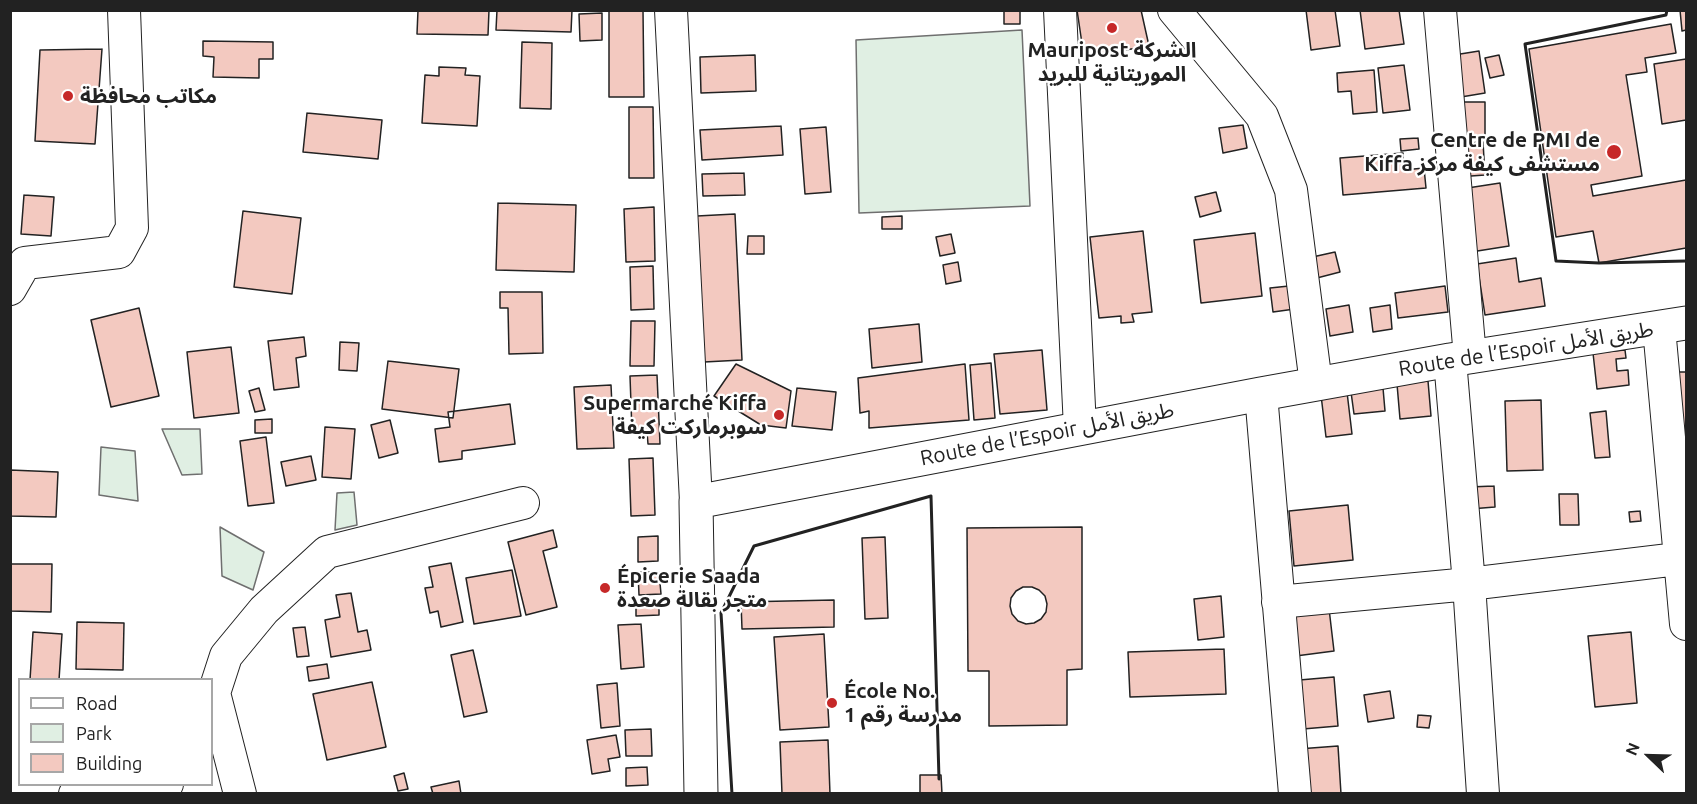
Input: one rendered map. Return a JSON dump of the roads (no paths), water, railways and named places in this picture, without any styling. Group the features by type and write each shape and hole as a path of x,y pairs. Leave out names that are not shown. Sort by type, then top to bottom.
{"highway":[{"name":"Route de l’Espoir طريق الأمل","path":"696,502 1316,384 1673,325"},
{"path":"696,502 701,794"}],"street":[{"path":"10,289 25,263 119,252 132,228 124,10"},
{"path":"671,10 696,502"},
{"path":"1060,10 1080,428"},
{"path":"1174,10 1262,116 1291,190 1316,384"},
{"path":"1440,10 1460,359 1469,584 1483,794"},
{"path":"1673,325 1686,624"},
{"path":"1261,394 1295,794"},
{"path":"229,784 214,693 226,656 264,610 327,552 523,503"},
{"path":"1278,602 1469,584 1683,558"},
{"path":"75,794 149,786"}],"place":[{"name":"Mauripost الشركة الموريتانية للبريد","path":"1112,28"},
{"name":"مكاتب محافظة","path":"68,96"},
{"name":"Centre de PMI de Kiffa مستشفى كيفة مركز","path":"1614,152"},
{"name":"Supermarché Kiffa سوبرماركت كيفة","path":"779,415"},
{"name":"Épicerie Saada متجر بقالة صعدة","path":"605,588"},
{"name":"École No. 1 مدرسة رقم","path":"832,703"}]}
